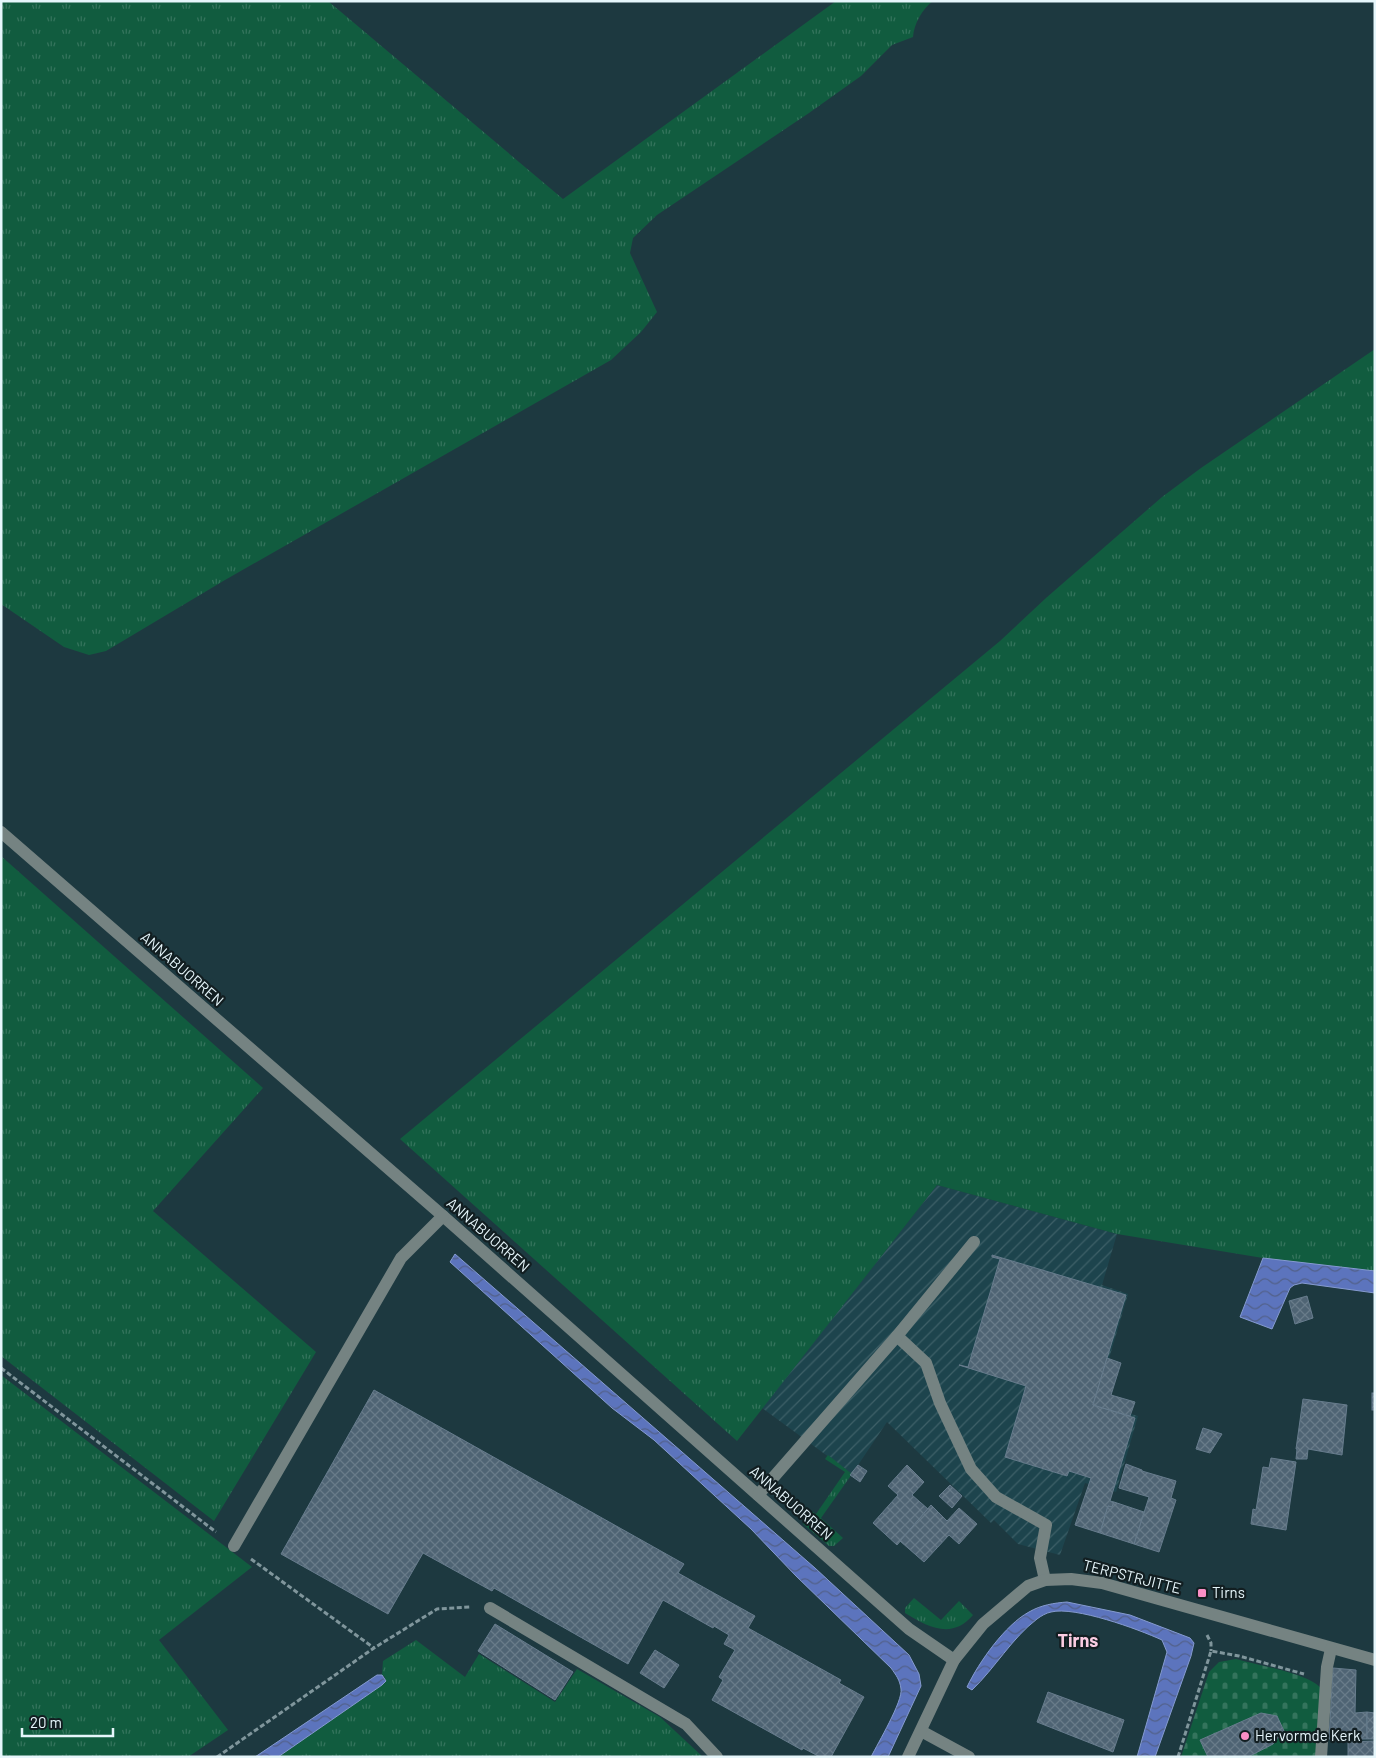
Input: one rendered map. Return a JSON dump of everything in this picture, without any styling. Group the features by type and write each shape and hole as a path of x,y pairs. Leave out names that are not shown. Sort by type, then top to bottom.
{"street":[{"name":"ANNABUORREN","path":"1,832 443,1216 909,1629 954,1660"},
{"path":"234,1546 401,1258 443,1216"},
{"path":"758,1495 897,1336 974,1242"},
{"path":"897,1336 926,1363 940,1403 971,1469 996,1497 1046,1525 1040,1558 1045,1580"},
{"name":"TERPSTRJITTE","path":"908,1757 954,1660 983,1624 1003,1606 1028,1586 1045,1580 1071,1579 1102,1583 1375,1660"},
{"path":"490,1608 686,1724 717,1757"},
{"path":"1321,1757 1327,1667 1331,1649"},
{"path":"921,1731 969,1757"}],"path":[{"path":"1,1368 234,1546 374,1648"},
{"path":"217,1757 374,1648 437,1609 490,1608"},
{"path":"1178,1757 1210,1651 1239,1656 1319,1678 1326,1678"}],"shaded area":[{"path":"937,1185 1117,1234 1102,1285 1128,1294 1096,1403 1138,1416 1116,1492 1085,1483 1060,1555 1018,1544 994,1520 991,1523 887,1422 852,1474 762,1408"}],"green space":[{"path":"1,1 328,1 563,199 836,1 933,1 919,17 913,37 892,45 861,76 657,215 633,238 630,253 657,312 641,332 611,360 225,580 106,651 89,655 64,647 1,604"},
{"path":"1375,349 1375,1271 1263,1258 1117,1234 937,1185 737,1441 400,1139 1000,641 1046,598 1162,497 1201,468"},
{"path":"1,856 263,1088 153,1211 316,1352 214,1521 1,1356"},
{"path":"1,1375 252,1567 159,1640 228,1730 188,1757 1,1757"},
{"path":"828,1455 852,1474 821,1518 843,1538 834,1546 829,1546 803,1524 804,1506 816,1514 845,1472 825,1459"},
{"path":"914,1598 941,1620 959,1601 973,1615 965,1623 957,1627 940,1629 922,1623 905,1613 905,1608"},
{"path":"416,1640 465,1677 479,1654 555,1702 577,1669 660,1717 703,1757 278,1757 382,1685 385,1677 382,1675 383,1661"},
{"path":"1236,1659 1296,1675 1316,1684 1321,1689 1317,1757 1181,1757 1209,1672 1219,1662"}],"water":[{"path":"455,1254 815,1568 909,1655 919,1674 921,1686 888,1757 871,1757 901,1695 900,1683 891,1668 796,1576 751,1529 654,1440 612,1408 450,1262"},
{"path":"1263,1258 1375,1271 1375,1293 1302,1283 1294,1285 1290,1288 1272,1329 1240,1317"},
{"path":"1067,1602 1130,1615 1190,1638 1194,1643 1155,1757 1137,1757 1167,1652 1162,1640 1138,1630 1090,1615 1062,1611 1049,1612 1037,1619 1020,1635 972,1690 967,1687 978,1667 994,1645 1020,1618 1043,1606"},
{"path":"377,1675 382,1675 386,1681 382,1685 278,1757 255,1757"}],"building":[{"path":"992,1255 1126,1295 1093,1405 1135,1418 1110,1501 1114,1502 1112,1507 1108,1506 1100,1533 1075,1525 1091,1478 1069,1471 1067,1476 1005,1457 1026,1386 959,1365 968,1367 1000,1259 992,1257"},
{"path":"1307,1296 1313,1318 1295,1324 1289,1301"},
{"path":"1107,1358 1121,1363 1111,1395 1135,1402 1130,1416 1093,1405"},
{"path":"374,1390 684,1564 678,1573 755,1616 748,1628 841,1680 839,1683 864,1697 831,1757 820,1757 803,1748 802,1750 712,1700 723,1680 719,1677 735,1650 724,1644 729,1635 663,1600 628,1664 494,1588 492,1591 423,1553 388,1614 281,1554"},
{"path":"1372,1393 1375,1393 1375,1410 1372,1410"},
{"path":"1303,1399 1347,1405 1342,1455 1308,1449 1307,1459 1296,1459"},
{"path":"1203,1428 1222,1434 1210,1453 1196,1449"},
{"path":"1271,1458 1296,1462 1286,1530 1251,1524 1253,1509 1256,1510 1263,1467 1269,1468"},
{"path":"1126,1464 1176,1481 1171,1498 1176,1500 1159,1552 1134,1544 1149,1497 1119,1488"},
{"path":"858,1465 867,1471 860,1482 850,1475"},
{"path":"907,1465 924,1482 912,1495 928,1509 897,1545 873,1523 898,1495 888,1486"},
{"path":"950,1485 962,1496 952,1508 939,1496"},
{"path":"1114,1502 1144,1512 1134,1544 1100,1533 1108,1506 1112,1507"},
{"path":"931,1505 947,1521 959,1508 977,1524 959,1544 949,1535 924,1562 900,1541"},
{"path":"495,1624 573,1672 555,1700 478,1651"},
{"path":"655,1650 679,1665 664,1688 640,1673"},
{"path":"1333,1668 1356,1670 1355,1713 1367,1712 1367,1739 1329,1739"},
{"path":"1048,1692 1124,1720 1113,1752 1037,1722"},
{"path":"1367,1712 1375,1713 1375,1739 1367,1739"},
{"name":"Hervormde Kerk","path":"1261,1713 1277,1716 1284,1731 1273,1744 1248,1757 1208,1757 1200,1740"},
{"path":"1375,1741 1375,1757 1348,1757 1348,1742"}],"place":[{"name":"Tirns","path":"1202,1593"},
{"name":"Hervormde Kerk","path":"1245,1736"}],"district":[{"name":"Tirns","path":"1078,1641"}]}
